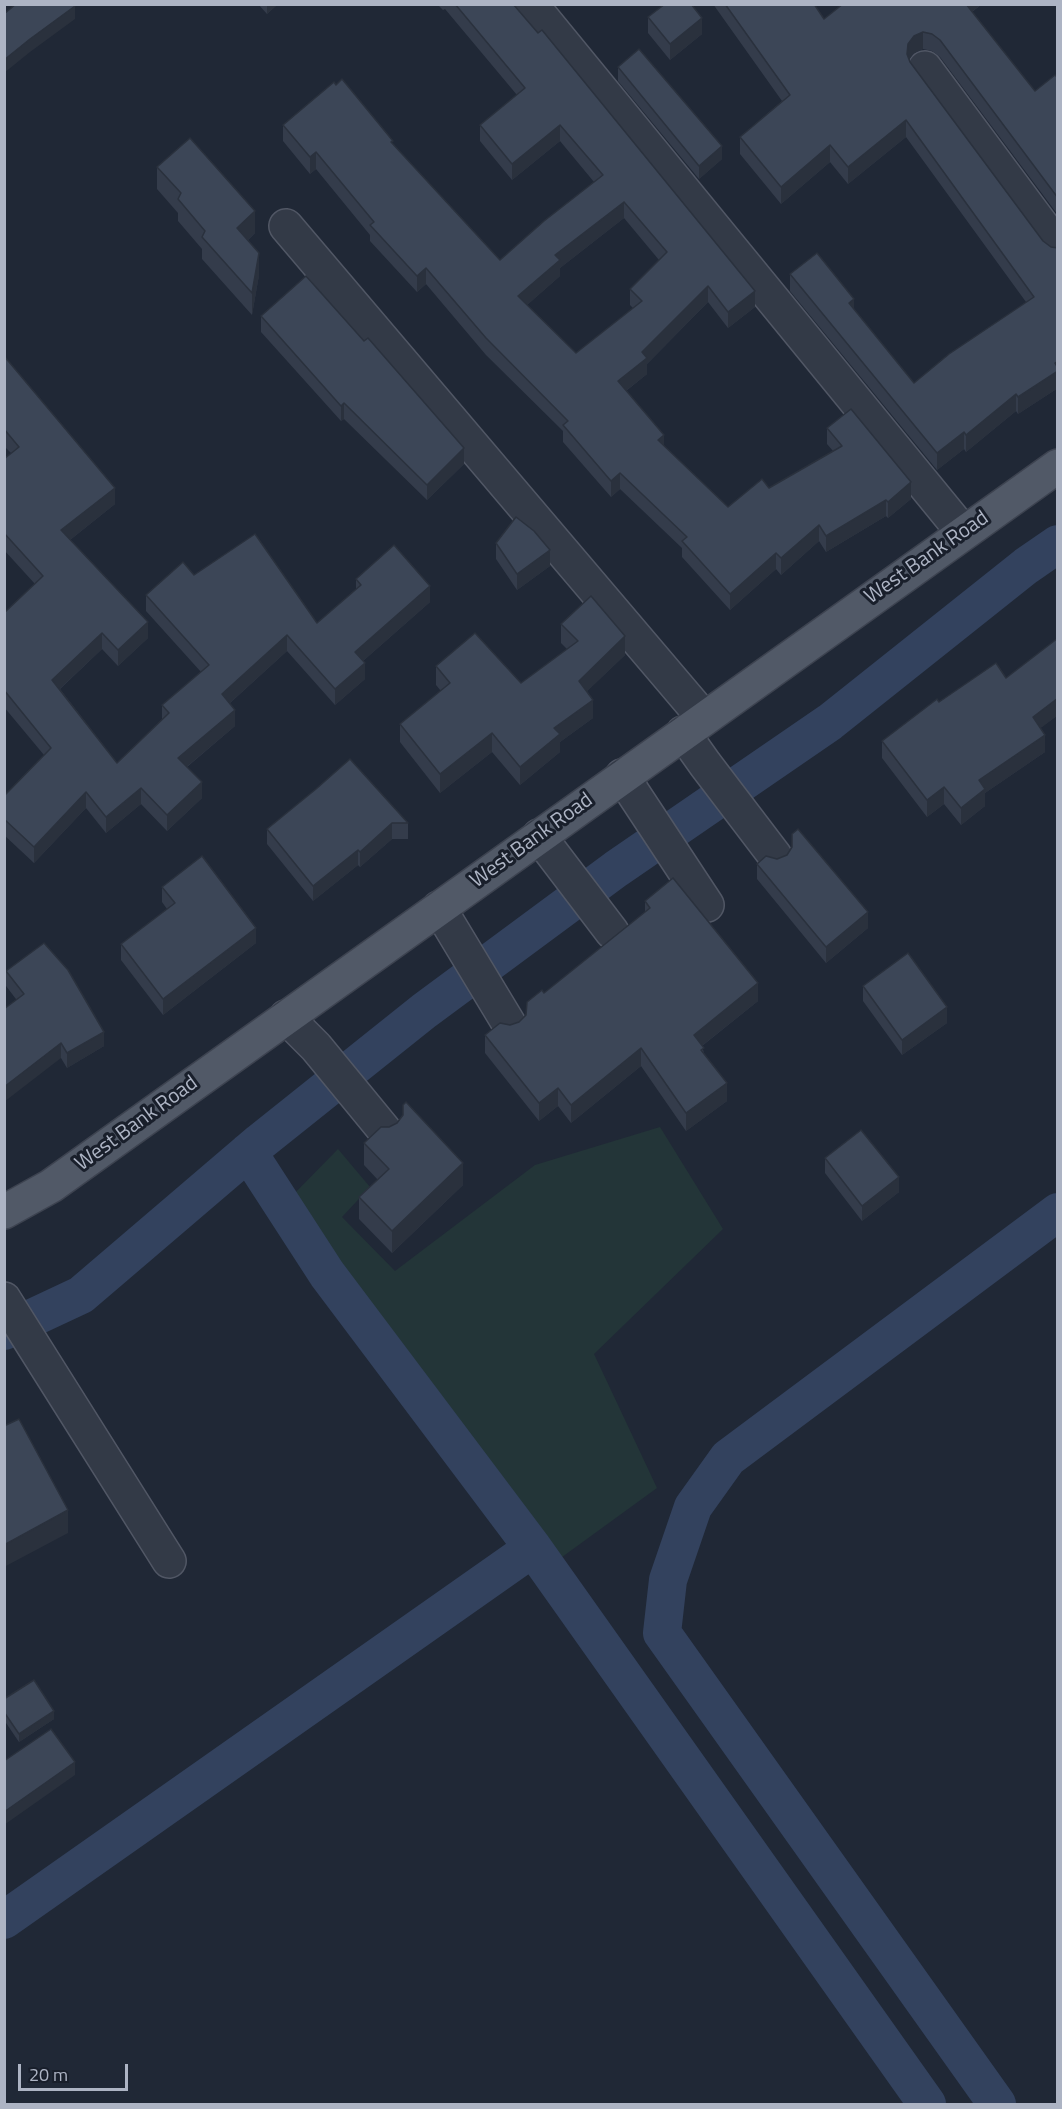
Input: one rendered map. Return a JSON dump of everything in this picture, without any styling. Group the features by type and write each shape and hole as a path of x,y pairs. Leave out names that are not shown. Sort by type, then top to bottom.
{"main road":[{"name":"West Bank Road","path":"4,1212 51,1186 539,836 631,789 694,725 1058,466"}],"lane":[{"path":"531,4 963,532"},
{"path":"925,68 1058,247"},
{"path":"286,226 694,725 705,764 775,856"},
{"path":"631,789 707,904"},
{"path":"539,836 604,922"},
{"path":"439,908 502,1013"},
{"path":"286,1017 316,1047 384,1131"},
{"path":"4,1299 169,1561"}],"shaded area":[{"path":"660,1127 723,1229 594,1354 657,1488 547,1568 291,1197 338,1149 370,1187 342,1217 395,1271 535,1165"}],"building":[{"path":"16,4 74,4 75,6 4,60 4,14"},
{"path":"455,4 513,4 538,33 542,30 755,291 728,312 708,286 642,352 647,358 618,381 664,435 658,440 728,507 762,479 769,488 842,446 827,428 851,409 911,482 888,502 886,500 826,536 819,525 781,558 776,553 730,594 682,541 687,537 620,473 611,481 563,425 568,421 486,338 426,268 417,276 370,225 374,222 316,152 310,157 283,125 334,82 336,85 342,79 393,141 391,142 500,260 544,221 603,175 560,125 512,164 480,125 525,88","holes":["624,202 667,252 630,289 642,301 576,353 518,296 560,260 555,255"]},
{"path":"665,4 691,4 702,18 670,44 648,17"},
{"path":"725,4 814,4 824,19 843,4 966,4 1035,91 1055,75 1058,78 1058,198 940,40 932,34 923,32 914,36 908,44 907,54 910,62 1043,241 1051,247 1058,248 1058,361 1055,363 1058,371 1018,397 1016,394 966,435 964,432 937,453 790,274 817,253 854,299 849,303 914,383 949,354 1034,297 906,120 848,167 830,145 781,187 740,137 790,95"},
{"path":"639,49 722,146 699,166 618,67"},
{"path":"190,138 255,211 237,228 259,253 252,293 202,237 205,231 178,199 181,193 157,167"},
{"path":"306,276 364,341 368,338 464,448 427,485 344,403 341,406 261,316"},
{"path":"4,356 115,488 61,530 148,622 118,650 102,633 52,680 117,763 169,713 162,705 209,665 146,595 183,562 194,575 255,534 317,623 361,585 356,579 394,545 430,586 355,652 365,663 335,689 287,635 222,694 235,710 178,758 202,782 167,815 141,788 106,817 86,792 34,847 4,819 4,796 51,748 4,690 4,613 43,576 4,533 4,459 19,447 4,429"},
{"path":"516,517 534,531 550,550 517,574 496,543"},
{"path":"591,596 625,636 579,681 593,700 554,728 560,734 520,767 492,733 440,774 400,724 450,683 436,666 475,633 521,683 578,641 561,624"},
{"path":"1058,638 1058,698 1033,717 1045,735 979,780 985,789 961,808 944,787 927,800 882,741 937,699 939,702 996,663 1006,678"},
{"path":"350,759 408,823 392,823 360,852 358,850 313,886 267,829"},
{"path":"798,829 868,912 826,947 757,864 766,856 777,859 787,855 792,847 792,834"},
{"path":"202,856 256,928 163,999 121,944 175,903 162,887"},
{"path":"673,878 758,983 694,1035 704,1048 701,1050 727,1083 686,1113 641,1048 571,1105 558,1088 539,1103 485,1035 500,1023 510,1025 519,1022 526,1015 527,1002 542,990 544,993 650,908 645,901"},
{"path":"44,943 68,970 104,1032 67,1053 61,1043 4,1087 4,1009 24,994 6,971"},
{"path":"908,953 947,1007 902,1040 863,986"},
{"path":"406,1102 463,1163 392,1231 359,1197 389,1169 364,1143 381,1127 389,1127 397,1123 403,1115 403,1105"},
{"path":"861,1130 899,1177 862,1206 825,1158"},
{"path":"19,1419 68,1510 4,1545 4,1426"},
{"path":"34,1680 54,1711 19,1734 4,1712 4,1699"},
{"path":"51,1729 75,1762 4,1812 4,1761"}],"waterway":[{"path":"4,1331 81,1295 260,1142 424,1011 616,869 830,722 1026,566 1058,544"},
{"path":"248,1152 327,1274 533,1548 927,2104"},
{"path":"997,2104 662,1633 668,1580 693,1507 728,1458 1058,1212"},
{"path":"4,1920 533,1548"}]}
